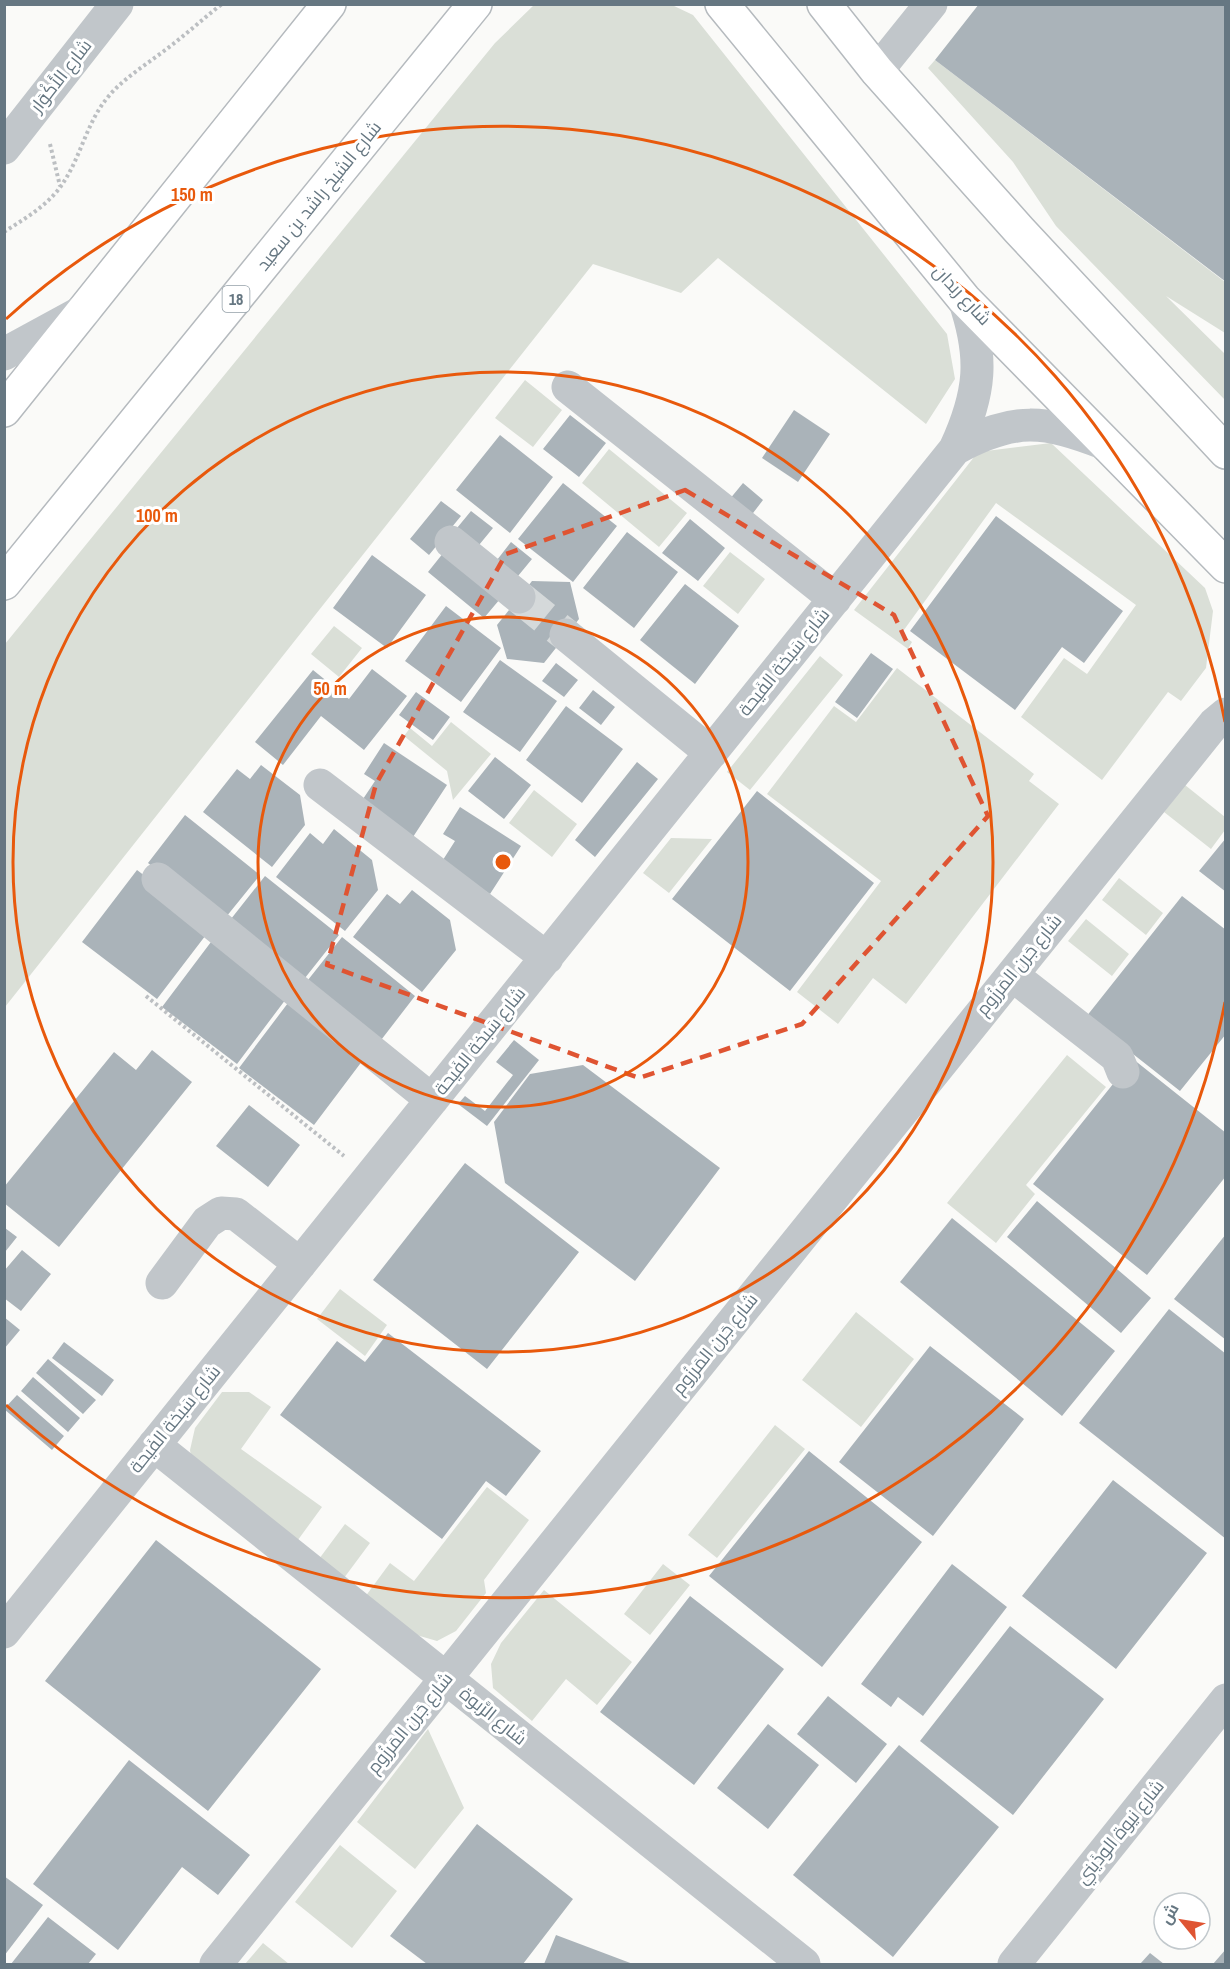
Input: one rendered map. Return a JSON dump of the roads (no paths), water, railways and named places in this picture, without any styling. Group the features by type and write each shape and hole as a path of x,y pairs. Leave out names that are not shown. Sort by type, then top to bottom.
{"main road":[{"path":"4,410 329,4"},
{"name":"شارع ربدان","path":"722,4 964,299 1226,566"},
{"path":"824,4 877,71 1019,230 1226,452"},
{"name":"شارع الشيخ راشد بن سعيد","path":"4,583 475,8"}],"street":[{"name":"شارع الأَكْوَار","path":"4,148 117,4"},
{"path":"877,71 931,4"},
{"name":"شارع سَبخة الفَيحة","path":"4,1632 955,449 969,421 976,390 978,359 974,328 964,299"},
{"path":"4,354 85,310"},
{"path":"568,387 835,599"},
{"name":"شارع سَبخة الفَيحة","path":"955,449 979,436 1006,426 1031,425 1058,427 1106,444"},
{"path":"451,542 519,597"},
{"path":"566,635 711,753"},
{"name":"شارع جَرن المَرزُوم","path":"216,1965 1222,712"},
{"path":"320,785 547,958"},
{"path":"158,879 432,1101"},
{"path":"1012,975 1117,1057 1123,1072"},
{"path":"162,1283 207,1222 221,1213 237,1214 300,1264"},
{"name":"شارع الرَّبوة","path":"154,1445 804,1965"},
{"name":"شارع نيوة الوذَيني","path":"1014,1965 1226,1701"}],"tunnel":[{"path":"519,597 566,635"}]}
